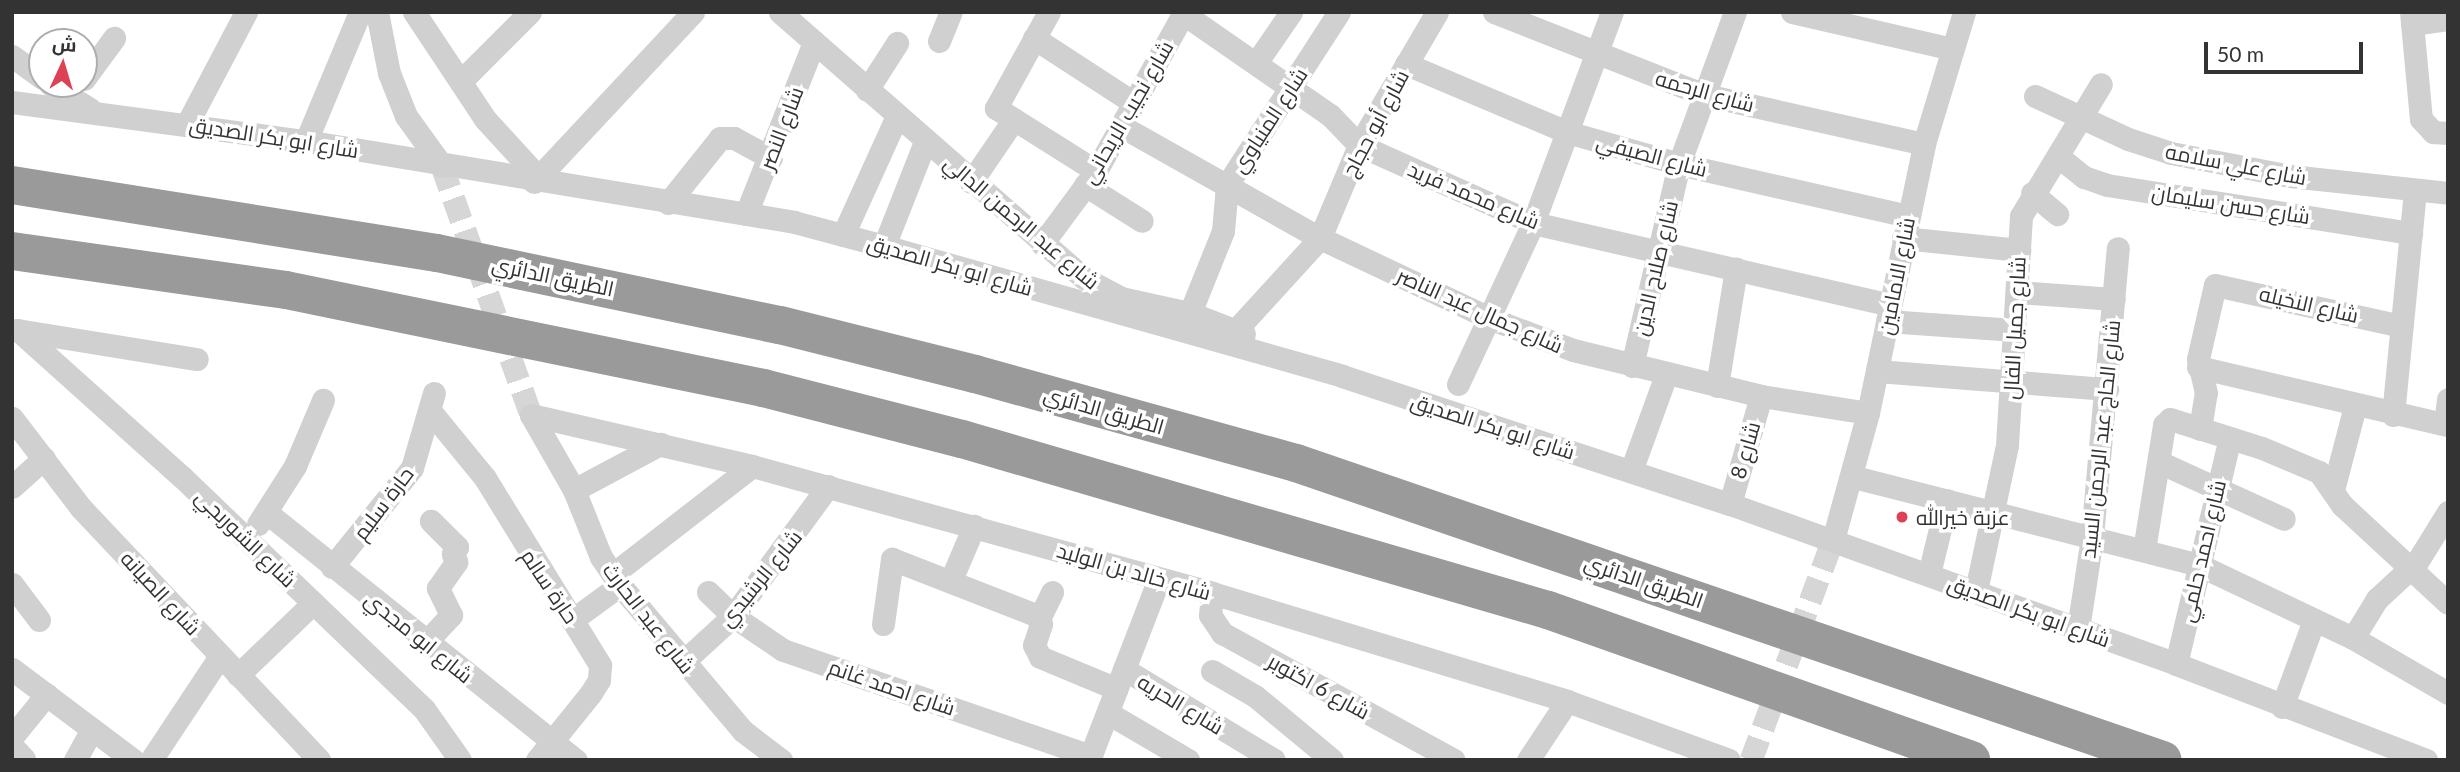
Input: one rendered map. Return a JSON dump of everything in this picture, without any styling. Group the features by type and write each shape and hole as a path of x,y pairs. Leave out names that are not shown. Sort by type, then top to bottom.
{"highway":[{"name":"الطريق الدائري","path":"12,185 463,258 780,325 975,374 1296,463 2163,760"},
{"path":"12,251 286,290 763,388 962,439 1548,610 1971,760"}],"street":[{"path":"187,124 246,12"},
{"path":"306,141 360,12"},
{"path":"377,12 389,74 406,116 442,166"},
{"path":"414,12 462,80 485,119 537,180 693,12"},
{"path":"462,80 530,12"},
{"name":"شارع عبد الرحمن الدالي","path":"780,12 1042,244 1102,290 1190,313 1236,331 1322,358 1342,376"},
{"path":"939,41 951,12"},
{"path":"1049,12 995,104 1142,220"},
{"path":"1256,63 1292,12"},
{"name":"شارع المنياوي","path":"1190,313 1223,232 1227,185 1339,12"},
{"name":"شارع أبو حجاج","path":"1236,331 1320,238 1359,145 1437,12"},
{"name":"شارع الرحمه","path":"1494,12 1597,56 1705,95 1924,144"},
{"path":"1458,384 1533,223 1612,12"},
{"name":"شارع صلاح الدين","path":"1632,366 1679,164 1735,12"},
{"path":"1792,12 1952,49"},
{"name":"شارع الامامين","path":"1833,540 1854,477 1924,144 1964,12"},
{"name":"شارع محمد فريد","path":"1182,13 1330,115 1359,145 1533,223 1736,269 1889,313 2015,330"},
{"name":"شارع نجيب الريحاني","path":"1042,244 1091,178 1182,13"},
{"path":"2448,19 2411,18 2421,119 2433,132 2448,134"},
{"path":"98,60 114,38"},
{"path":"1034,38 1134,103"},
{"name":"شارع النصر","path":"746,214 771,158 814,42"},
{"path":"867,90 897,43"},
{"path":"12,57 28,68"},
{"name":"شارع الصيفي","path":"1406,64 1567,132 1906,227 2019,250"},
{"name":"شارع جميل الفال","path":"1976,591 2005,457 2021,216 2032,193 2059,157 2101,84"},
{"name":"شارع علي سلامه","path":"2035,96 2149,147 2223,165 2448,194"},
{"path":"87,98 99,114"},
{"name":"شارع ابو بكر الصديق","path":"12,102 306,141 442,166 746,214 884,246 1342,376 1632,471 1976,591 2426,760"},
{"path":"843,235 897,116"},
{"path":"971,182 1014,119"},
{"name":"شارع جمال عبد الناصر","path":"1121,126 1320,238 1489,318 1573,350 1632,366 1761,396 1868,413"},
{"path":"668,203 720,138 734,138 771,158"},
{"path":"884,246 925,142"},
{"name":"شارع حسن سليمان","path":"2059,157 2084,177 2106,185 2411,233"},
{"path":"2393,415 2415,191"},
{"path":"2032,193 2057,214"},
{"name":"شارع الحاج عبد الرحمن السيد","path":"2078,629 2092,537 2118,248"},
{"path":"1717,386 1736,269"},
{"name":"شارع النخيله","path":"2198,367 2215,285 2402,326"},
{"path":"2017,292 2114,299"},
{"path":"15,330 197,359"},
{"name":"شارع الشوربجي","path":"15,330 248,540 424,709 460,760"},
{"path":"2198,367 2355,407 2446,425 2448,400"},
{"path":"2198,367 2206,393 2200,429"},
{"path":"1877,371 2107,389"},
{"path":"1632,471 1666,374"},
{"name":"شارع 8","path":"1730,504 1761,396"},
{"path":"248,540 295,466 323,400"},
{"name":"حارة سليم","path":"332,567 412,468 432,403"},
{"name":"حارة سالم","path":"432,403 485,478 600,665 599,680 544,751"},
{"path":"2333,490 2355,407"},
{"name":"شارع خالد بن الوليد","path":"531,415 752,466 1212,593 1565,705 1728,760"},
{"name":"شارع عبد الحارث","path":"531,415 574,490 617,580 743,731 780,760"},
{"name":"شارع الصيانه","path":"12,418 81,508 319,760"},
{"path":"2144,550 2166,420 2230,438 2313,468 2333,490 2342,505 2448,603"},
{"name":"شارع احمد حلمي","path":"2176,664 2230,438"},
{"path":"574,490 660,444"},
{"path":"12,487 44,458"},
{"path":"2159,462 2284,519"},
{"path":"572,620 752,466"},
{"path":"1854,477 2199,565 2353,638 2448,693"},
{"name":"شارع الرشيدي","path":"683,662 733,617 828,486"},
{"path":"1929,574 1947,500"},
{"name":"شارع ابو مجدي","path":"266,512 426,642 544,751 576,760"},
{"path":"2353,638 2377,599 2410,569 2448,512"},
{"path":"426,642 451,615 438,588 456,561 457,544 431,522"},
{"path":"951,580 974,526"},
{"path":"883,624 892,559 951,580 1039,619 1052,592"},
{"path":"1090,758 1159,579"},
{"path":"12,584 39,620"},
{"name":"شارع احمد غانم","path":"708,592 733,617 783,650 1090,758"},
{"name":"شارع 6 اكتوبر","path":"1212,593 1210,615 1222,633 1454,760"},
{"path":"238,675 313,603"},
{"name":"شارع الحريه","path":"1039,619 1034,645 1040,657 1121,679 1270,757"},
{"path":"2282,707 2314,620"},
{"path":"151,760 220,656"},
{"path":"12,669 133,760"},
{"path":"1212,671 1255,696 1332,760"},
{"path":"12,737 47,694"},
{"path":"1528,760 1565,705 1690,760"},
{"path":"1108,713 1188,760"},
{"path":"1270,757 1294,728"},
{"path":"75,760 92,729"}],"tunnel":[{"path":"442,166 531,415"},
{"path":"1751,760 1833,540"}],"place":[{"name":"عزبة خيرالله","path":"1902,517"}]}
